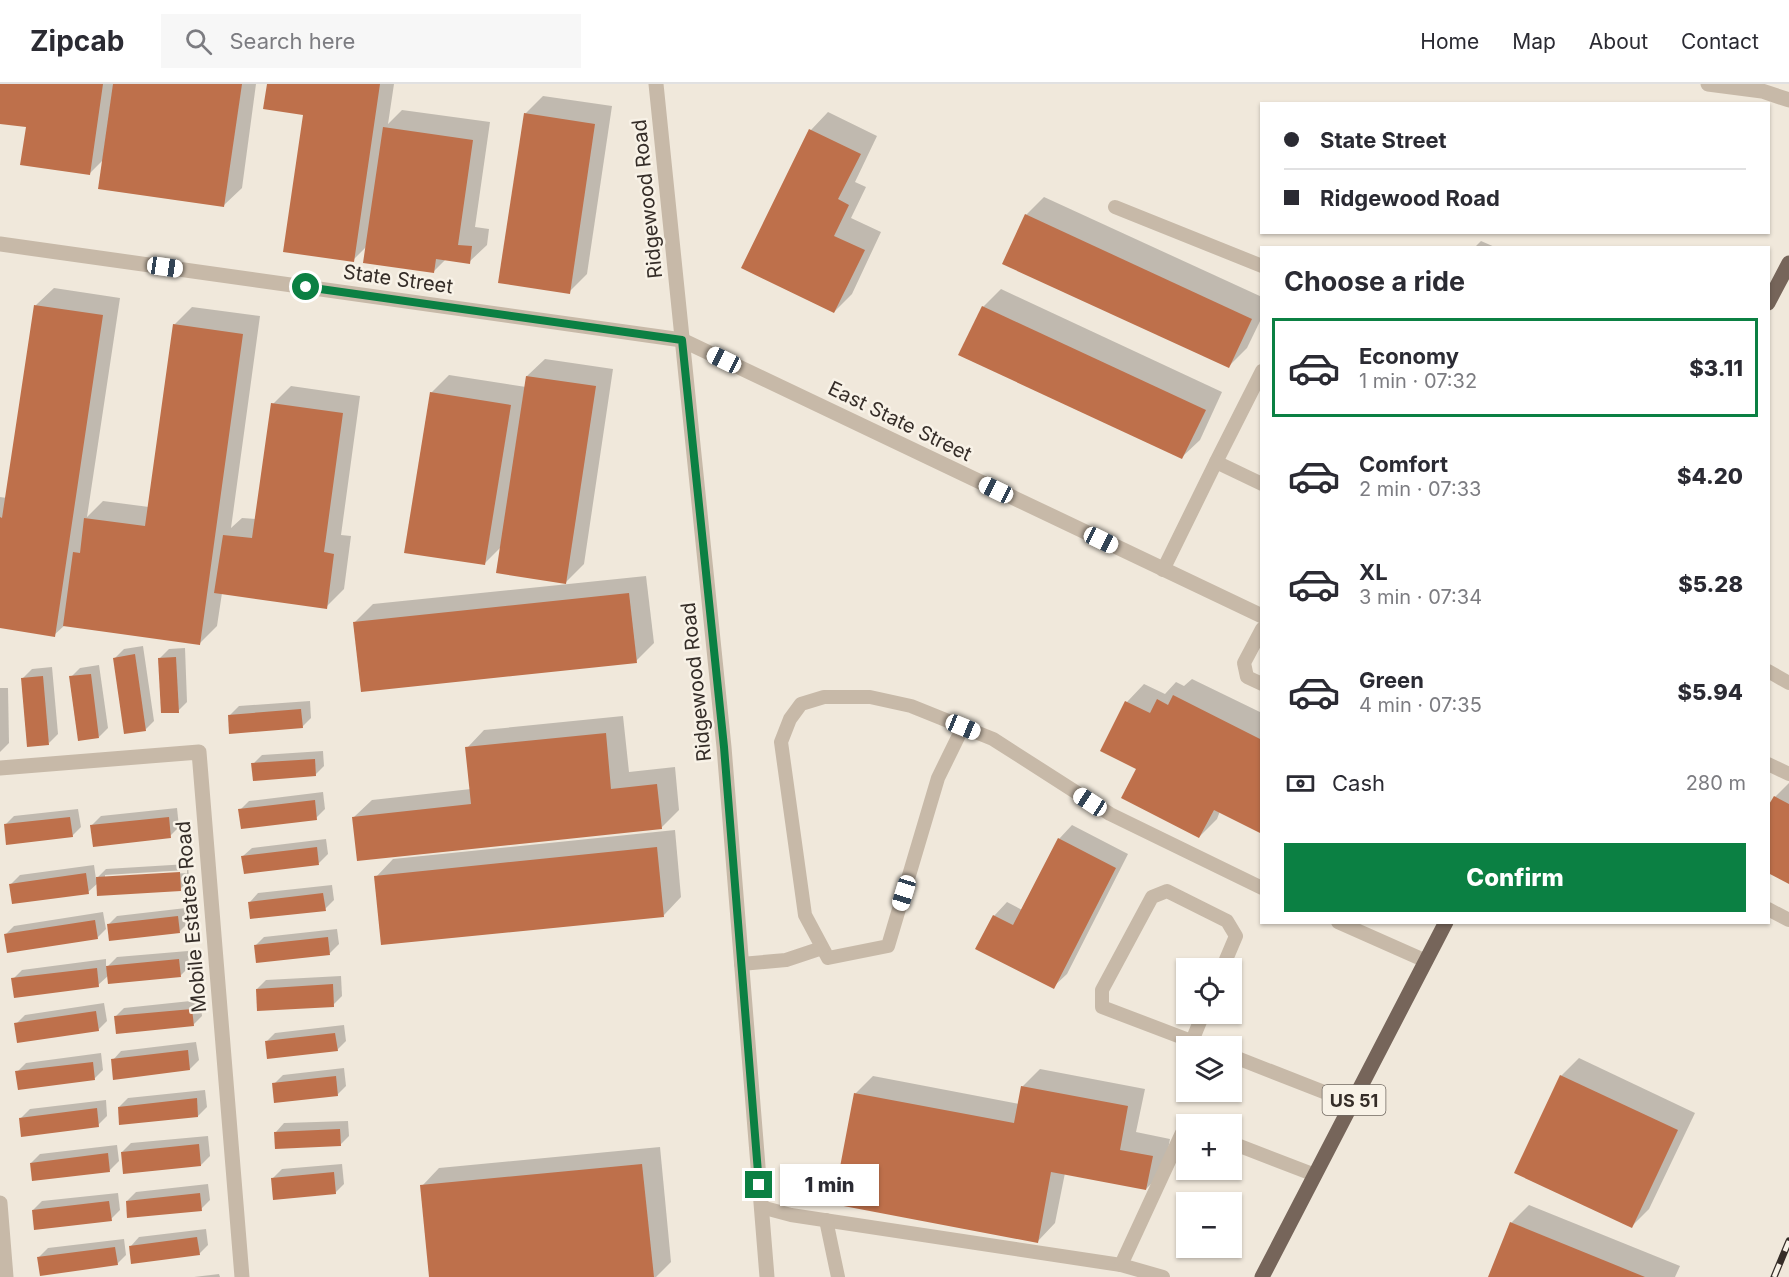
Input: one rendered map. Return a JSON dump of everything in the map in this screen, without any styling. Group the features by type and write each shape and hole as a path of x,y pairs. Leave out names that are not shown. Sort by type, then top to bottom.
{"main road":[{"path":"1770,299 1789,263"},
{"name":"US 51","path":"1262,1277 1445,924"}],"street":[{"name":"Ridgewood Road","path":"656,84 724,747 767,1277"},
{"path":"1718,85 1762,91 1789,100"},
{"name":"State Street","path":"0,244 682,340"},
{"name":"East State Street","path":"682,340 1260,615"},
{"name":"Mobile Estates Road","path":"0,768 198,752 242,1277"},
{"path":"0,1203 6,1277"}],"lane":[{"path":"1115,207 1260,265"},
{"path":"1163,570 1260,375"},
{"path":"1216,462 1260,482"},
{"path":"1260,633 1244,663 1247,677 1260,683"},
{"path":"1770,672 1789,683"},
{"path":"963,727 938,778 888,946 828,958 805,915 781,742 790,719 801,705 824,698 870,698 911,706 993,739 1110,814 1260,887"},
{"path":"1770,765 1789,774"},
{"path":"1179,1036 1102,1007 1102,990 1152,897 1167,891 1227,921 1236,936 1227,958"},
{"path":"1770,910 1789,920"},
{"path":"1343,924 1426,961"},
{"path":"741,963 786,960 822,948"},
{"path":"1242,1060 1352,1103"},
{"path":"1121,1265 1176,1145"},
{"path":"1242,1147 1315,1175"},
{"path":"761,1207 791,1215 1121,1265 1163,1277"},
{"path":"825,1220 838,1277"}],"building":[{"path":"0,84 103,84 90,175 20,165 26,127 0,124"},
{"path":"113,84 242,84 224,207 98,189"},
{"path":"267,84 380,84 354,262 283,252 303,115 263,109"},
{"path":"524,113 595,124 570,294 498,283"},
{"path":"383,127 473,140 458,245 472,246 470,264 436,259 434,273 363,263"},
{"path":"809,129 861,154 838,199 849,205 834,236 865,250 834,313 741,268"},
{"path":"1025,214 1252,319 1229,368 1002,264"},
{"path":"34,305 103,315 55,637 0,628 0,517 2,518"},
{"path":"982,306 1206,410 1182,459 958,355"},
{"path":"173,324 243,334 200,645 63,626 73,552 80,553 84,518 145,526"},
{"path":"526,376 596,386 566,584 496,573"},
{"path":"430,392 511,405 485,565 404,553"},
{"path":"271,403 343,413 324,552 334,554 327,609 214,593 223,535 252,538"},
{"path":"629,593 637,663 361,692 353,622"},
{"path":"135,654 146,731 124,734 113,658"},
{"path":"176,657 179,713 161,713 158,658"},
{"path":"91,674 99,738 78,741 69,676"},
{"path":"43,676 49,745 27,747 21,678"},
{"path":"1173,695 1260,739 1260,833 1214,810 1199,838 1121,798 1136,769 1100,751 1125,701 1150,713 1157,699 1168,705"},
{"path":"301,709 303,728 229,734 228,715"},
{"path":"606,733 611,789 657,784 662,829 357,861 352,817 471,804 465,747"},
{"path":"315,759 316,776 253,781 251,763"},
{"path":"1774,796 1789,804 1789,884 1770,874 1770,803"},
{"path":"315,800 317,820 241,829 238,809"},
{"path":"70,817 73,837 6,845 4,824"},
{"path":"169,817 171,838 93,847 90,825"},
{"path":"1058,838 1116,868 1054,989 975,949 993,915 1013,925"},
{"path":"317,847 319,865 244,874 241,856"},
{"path":"657,847 664,917 381,945 374,876"},
{"path":"180,872 181,891 97,896 96,877"},
{"path":"86,873 89,894 12,904 9,884"},
{"path":"323,893 326,911 250,919 248,902"},
{"path":"178,916 180,933 109,941 107,924"},
{"path":"95,920 98,939 7,953 4,934"},
{"path":"328,937 330,955 256,963 254,945"},
{"path":"179,959 181,977 108,984 106,966"},
{"path":"97,968 99,987 14,998 11,978"},
{"path":"333,984 334,1007 257,1011 256,989"},
{"path":"192,1009 194,1026 116,1034 114,1016"},
{"path":"96,1011 99,1031 17,1043 14,1023"},
{"path":"335,1033 338,1051 267,1059 265,1041"},
{"path":"188,1050 190,1070 113,1080 111,1059"},
{"path":"93,1062 95,1080 18,1090 15,1071"},
{"path":"1560,1075 1678,1130 1632,1228 1514,1173"},
{"path":"336,1076 338,1096 274,1103 272,1083"},
{"path":"1021,1086 1128,1106 1120,1150 1153,1156 1146,1190 1051,1172 1038,1243 833,1204 854,1093 1014,1123"},
{"path":"197,1098 198,1117 119,1125 118,1107"},
{"path":"97,1108 99,1127 21,1137 19,1118"},
{"path":"340,1129 341,1146 275,1149 274,1132"},
{"path":"199,1144 201,1166 123,1174 121,1152"},
{"path":"108,1153 110,1172 32,1181 30,1163"},
{"path":"642,1164 654,1277 429,1277 420,1185"},
{"path":"334,1172 336,1194 273,1200 271,1178"},
{"path":"200,1193 202,1211 127,1218 126,1201"},
{"path":"109,1201 112,1221 34,1230 32,1210"},
{"path":"1510,1222 1645,1277 1488,1277"},
{"path":"197,1237 200,1255 131,1264 129,1246"},
{"path":"115,1247 118,1265 40,1276 37,1257"}],"railway":[{"path":"1774,1277 1789,1241"}],"route":[{"path":"306,287 682,340 724,747 759,1185"}]}
